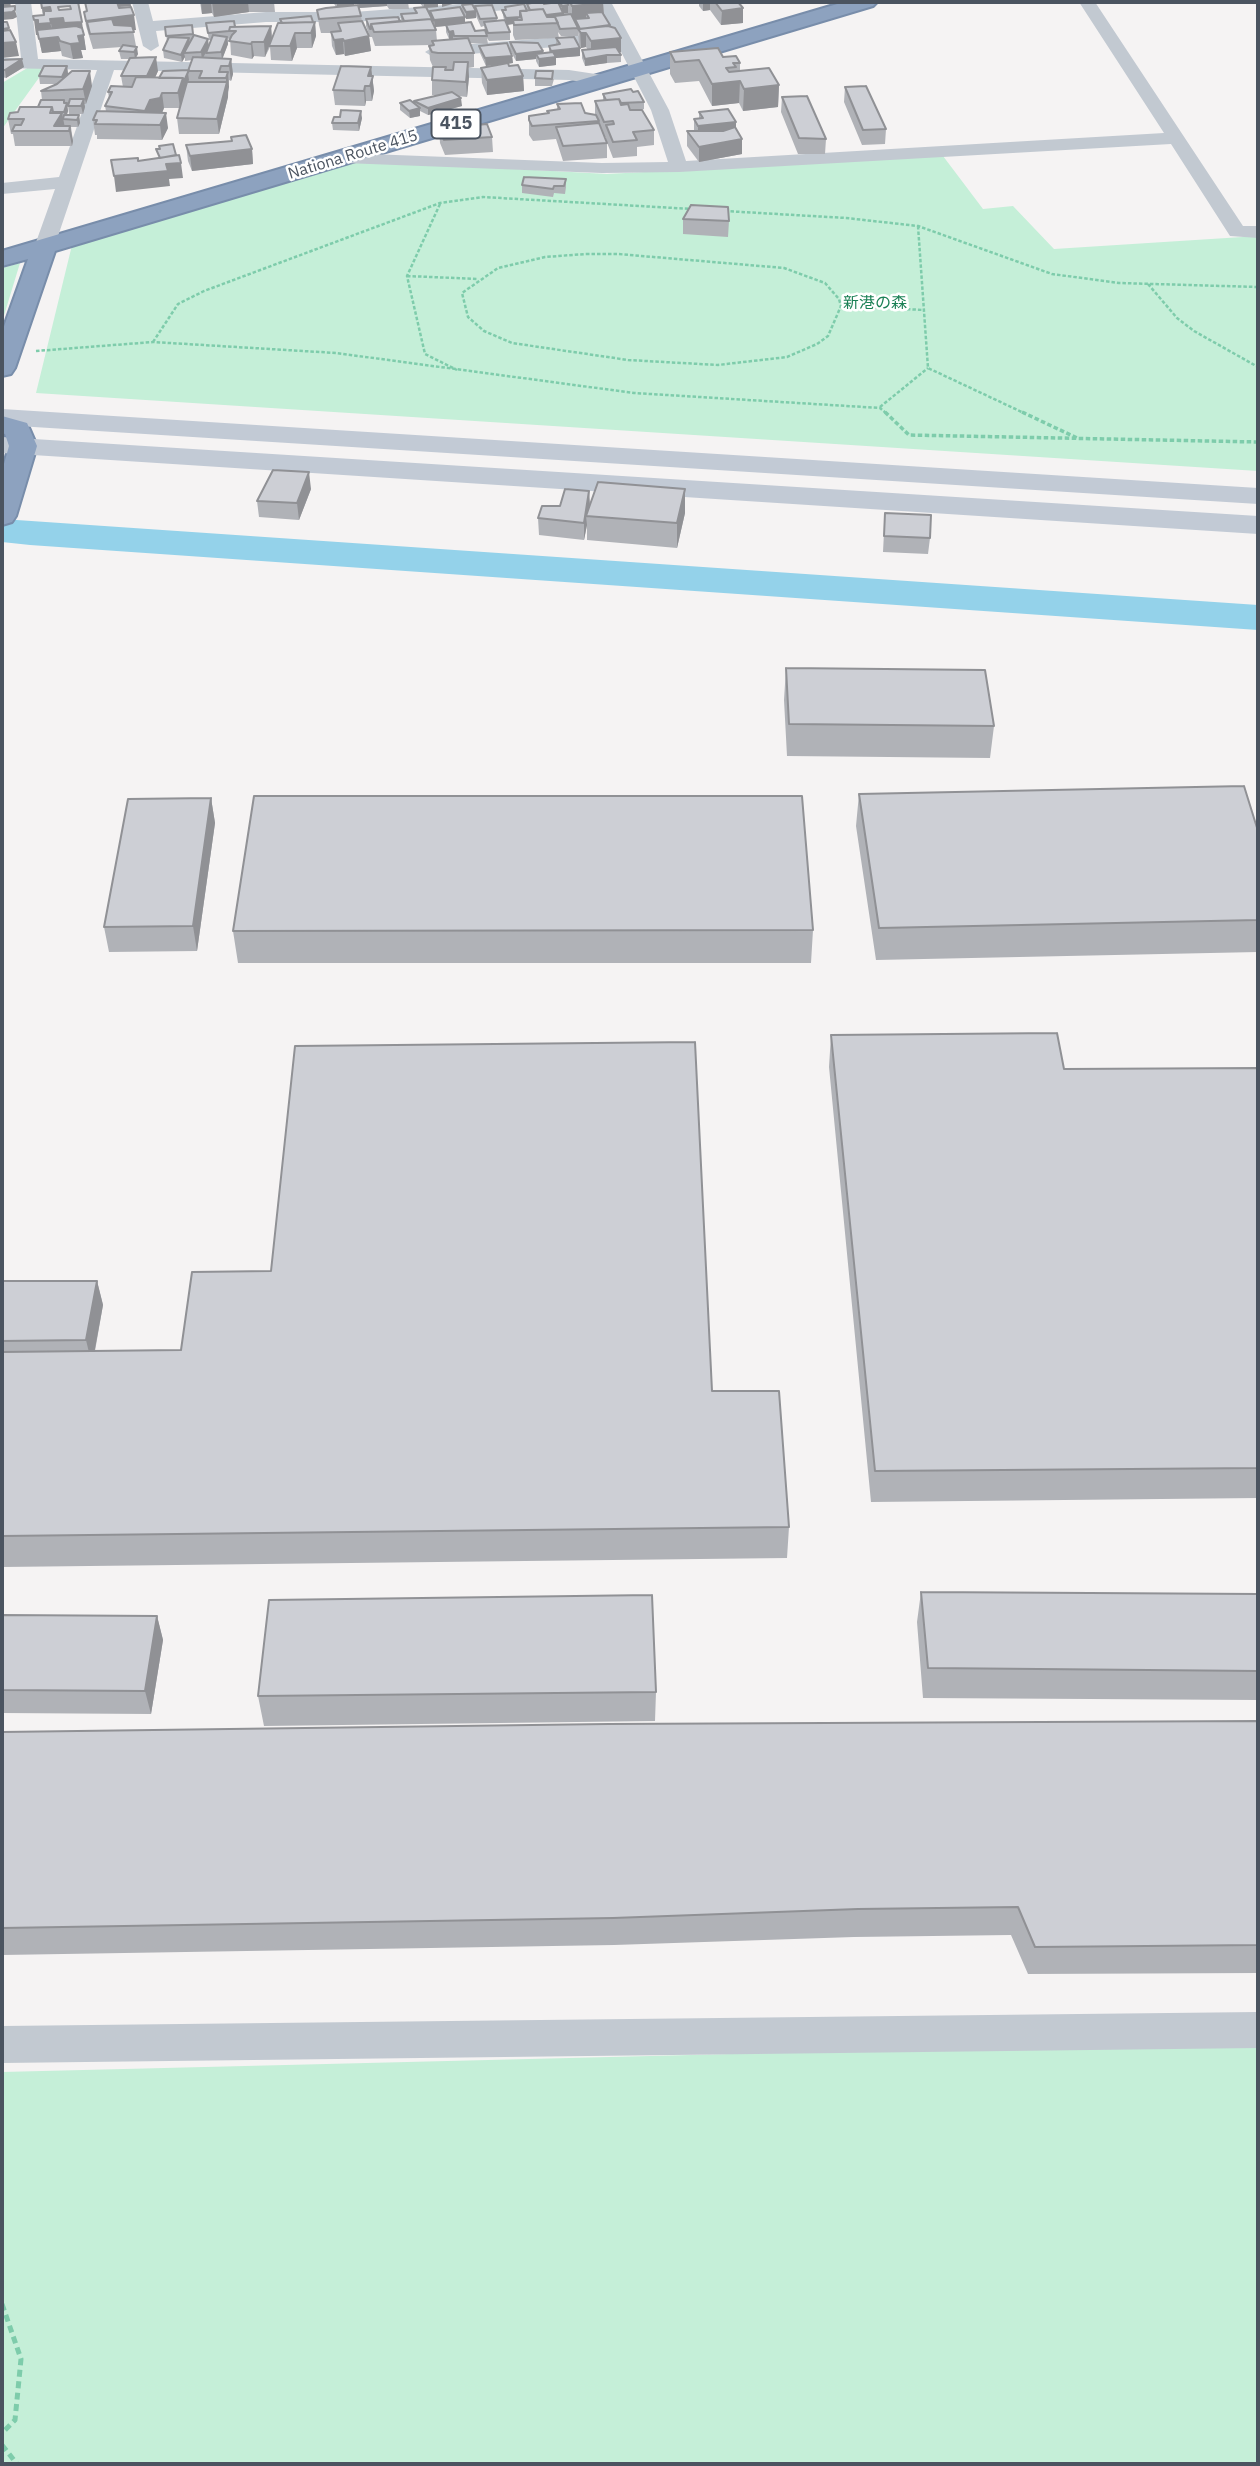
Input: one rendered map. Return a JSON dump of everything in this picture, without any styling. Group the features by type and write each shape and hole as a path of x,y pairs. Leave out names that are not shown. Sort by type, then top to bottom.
{"highway":[{"name":"Nationa Route 415","path":"2,259 866,2"},
{"path":"2,368 46,245"},
{"path":"2,424 16,429 3,513"}],"street":[{"path":"23,2 30,63"},
{"path":"140,2 157,66"},
{"path":"146,27 266,17 354,16 545,2"},
{"path":"603,2 660,110 679,167"},
{"path":"1087,2 1237,232 1258,232"},
{"path":"390,72 385,56 621,37"},
{"path":"2,63 569,75 601,79"},
{"path":"46,245 107,66"},
{"path":"344,158 602,168 679,167 1178,138"},
{"path":"2,188 68,182"},
{"path":"2,418 827,467 1258,496"},
{"path":"12,446 1258,525"},
{"path":"2,2045 1258,2030"}],"path":[{"path":"153,342 178,304 204,291 440,203 483,197 693,209"},
{"path":"440,203 407,276 425,354 463,373"},
{"path":"721,211 846,218 918,226 1052,274 1119,283 1258,287"},
{"path":"918,226 928,368"},
{"path":"618,254 785,268 817,278 832,290 841,306 828,336 817,344 787,357 718,365 641,361 512,343 484,331 468,317 463,305 462,293 479,279 498,268 525,261 558,256 618,254"},
{"path":"407,276 479,279"},
{"path":"1148,283 1177,318 1194,331 1258,367"},
{"path":"841,306 924,310"},
{"path":"32,352 153,342 337,353 463,373 634,393 880,408 909,435 1258,442"},
{"path":"880,408 928,368"},
{"path":"928,368 1079,439"},
{"path":"2,2304 21,2359 15,2420 2,2433"},
{"path":"2,2445 17,2464"}],"green space":[{"path":"29,67 46,68 2,129 2,83"},
{"name":"新港の森","path":"943,156 983,209 1013,206 1054,249 1258,236 1258,471 36,393 73,241 355,160 607,174"},
{"path":"20,263 2,322 2,268"},
{"path":"1258,2041 1258,2464 2,2464 2,2072"}],"water":[{"path":"2,519 1258,605 1258,630 30,545 2,542"}],"building":[{"path":"41,2 78,2 82,22 64,23 63,18 38,24 38,20 34,20 33,16 51,11 50,7 42,8","holes":["70,6 71,9 59,10 58,7"]},
{"path":"85,2 117,2 119,8 131,7 134,15 86,21"},
{"path":"558,2 563,13 546,15 543,9 530,10 527,4"},
{"path":"570,2 603,2 603,3 572,6"},
{"path":"715,2 738,2 743,8 722,11"},
{"path":"472,4 476,11 466,12 462,5"},
{"path":"524,4 527,11 520,11 520,17 506,18 502,10 506,10 505,7"},
{"path":"358,5 361,16 319,19 317,10"},
{"path":"492,5 497,18 480,19 475,6"},
{"path":"15,6 12,12 2,13 2,7"},
{"path":"426,7 433,21 404,21 401,14 417,13 414,8"},
{"path":"460,7 465,17 434,20 430,11"},
{"path":"543,9 547,17 555,17 558,23 514,25 513,20 522,20 520,11"},
{"path":"602,12 610,25 580,29 575,19 589,18 586,13"},
{"path":"571,14 578,28 560,29 555,17 547,17"},
{"path":"311,16 313,22 282,23 280,19"},
{"path":"398,17 400,21 371,24 371,29 366,19"},
{"path":"112,19 114,25 132,26 134,32 90,34 87,22"},
{"path":"431,19 436,30 374,32 371,24"},
{"path":"505,20 510,32 488,33 484,22"},
{"path":"234,21 235,27 230,27 229,31 208,33 206,23"},
{"path":"362,21 369,36 344,41 334,40 331,32 341,31 338,23"},
{"path":"2,22 7,22 9,28 2,31"},
{"path":"315,22 311,33 295,33 290,46 269,46 278,23"},
{"path":"471,22 475,31 485,30 487,36 454,36 453,31 449,32 446,25"},
{"path":"192,25 193,34 166,36 165,27"},
{"path":"76,26 82,28 84,35 78,36 80,43 70,44 60,41 58,37 39,39 37,30"},
{"path":"271,26 264,42 251,44 229,41 236,31 229,31 230,27"},
{"path":"608,26 615,28 621,38 591,41 586,33 581,33 578,29"},
{"path":"10,30 16,42 2,43 2,31"},
{"path":"194,35 208,39 201,52 184,53"},
{"path":"213,35 227,37 221,52 206,53"},
{"path":"169,37 189,38 181,55 163,50"},
{"path":"574,37 580,48 551,51 549,46 560,44 556,38"},
{"path":"468,38 474,53 438,53 432,52 429,46 434,45 432,41"},
{"path":"510,42 538,43 543,51 516,54"},
{"path":"507,43 512,56 485,58 479,46"},
{"path":"123,45 137,47 134,52 119,51"},
{"path":"616,47 621,55 585,59 582,50"},
{"path":"718,48 723,57 736,56 740,63 733,63 736,67 726,68 729,72 769,68 779,85 744,89 740,81 712,84 699,60 675,62 670,52"},
{"path":"553,52 556,57 539,59 536,54"},
{"path":"156,57 147,76 121,76 130,58"},
{"path":"193,57 231,59 229,66 221,66 219,72 228,72 226,78 199,78 202,71 188,71"},
{"path":"22,59 5,70 2,70 2,60"},
{"path":"454,62 468,62 466,82 432,80 433,67 453,70"},
{"path":"508,63 509,66 518,65 523,76 487,80 481,68"},
{"path":"44,66 67,66 62,77 39,76"},
{"path":"341,66 371,67 368,76 373,76 370,86 365,86 364,91 333,90"},
{"path":"189,70 184,81 183,78 159,78 163,71"},
{"path":"72,71 90,71 83,89 41,91 57,84"},
{"path":"536,71 553,71 552,79 535,78"},
{"path":"136,77 183,78 178,93 162,93 160,98 150,100 145,111 105,106 112,92 108,92 111,86 132,87"},
{"path":"187,82 227,82 217,119 177,118"},
{"path":"866,86 886,129 863,130 845,87"},
{"path":"631,89 633,92 638,91 644,102 621,103 619,99 606,100 603,94"},
{"path":"452,92 461,98 428,108 414,101"},
{"path":"807,96 826,139 799,138 782,97"},
{"path":"70,99 84,99 81,106 68,106"},
{"path":"619,99 621,105 628,104 630,110 642,110 654,130 633,132 637,140 613,142 606,125 614,124 613,121 604,122 595,101"},
{"path":"41,100 64,100 64,103 67,103 64,112 53,112 52,107 38,107"},
{"path":"410,100 420,108 409,111 400,103"},
{"path":"581,103 585,113 596,115 599,121 532,126 529,120 529,116 560,109 557,104"},
{"path":"20,107 52,107 50,113 62,113 54,126 70,126 69,131 12,131 15,125 21,125 24,119 8,119 10,113 18,112"},
{"path":"728,109 736,122 698,126 694,119 703,118 699,112"},
{"path":"341,110 361,111 358,123 332,123 334,117 340,117"},
{"path":"97,111 166,113 160,125 95,124 97,120 93,120"},
{"path":"64,115 79,115 77,120 63,119"},
{"path":"463,120 466,126 487,124 492,137 444,140 439,128 455,126 453,121"},
{"path":"599,123 607,143 563,146 556,127"},
{"path":"735,127 742,139 699,147 687,131 723,131"},
{"path":"246,135 252,149 190,156 186,145 232,141 231,137"},
{"path":"173,144 176,155 160,158 156,149"},
{"path":"179,155 181,163 166,164 168,171 114,176 111,160 138,158 138,161"},
{"path":"524,177 566,179 564,186 554,186 553,189 522,185"},
{"path":"691,205 728,207 729,221 683,219"},
{"path":"273,470 309,472 297,503 257,501"},
{"path":"598,482 685,489 677,523 586,516"},
{"path":"565,489 589,491 584,523 538,518 542,506 560,506"},
{"path":"885,513 931,515 930,538 884,536"},
{"path":"786,668 985,670 994,726 789,724"},
{"path":"1244,786 1258,831 1258,920 879,928 859,794"},
{"path":"254,796 802,796 813,930 233,931"},
{"path":"211,798 193,926 104,927 128,799"},
{"path":"1057,1033 1064,1069 1258,1068 1258,1468 875,1471 831,1035"},
{"path":"695,1042 712,1391 779,1391 789,1527 2,1536 2,1352 181,1350 192,1272 271,1271 295,1046"},
{"path":"2,1281 97,1281 86,1340 2,1341"},
{"path":"921,1592 1258,1594 1258,1671 928,1668"},
{"path":"652,1595 656,1692 258,1696 269,1600"},
{"path":"2,1615 157,1616 145,1691 2,1690"},
{"path":"1258,1721 1258,1945 1035,1947 1018,1907 858,1909 613,1918 2,1928 2,1732 608,1724"}]}
